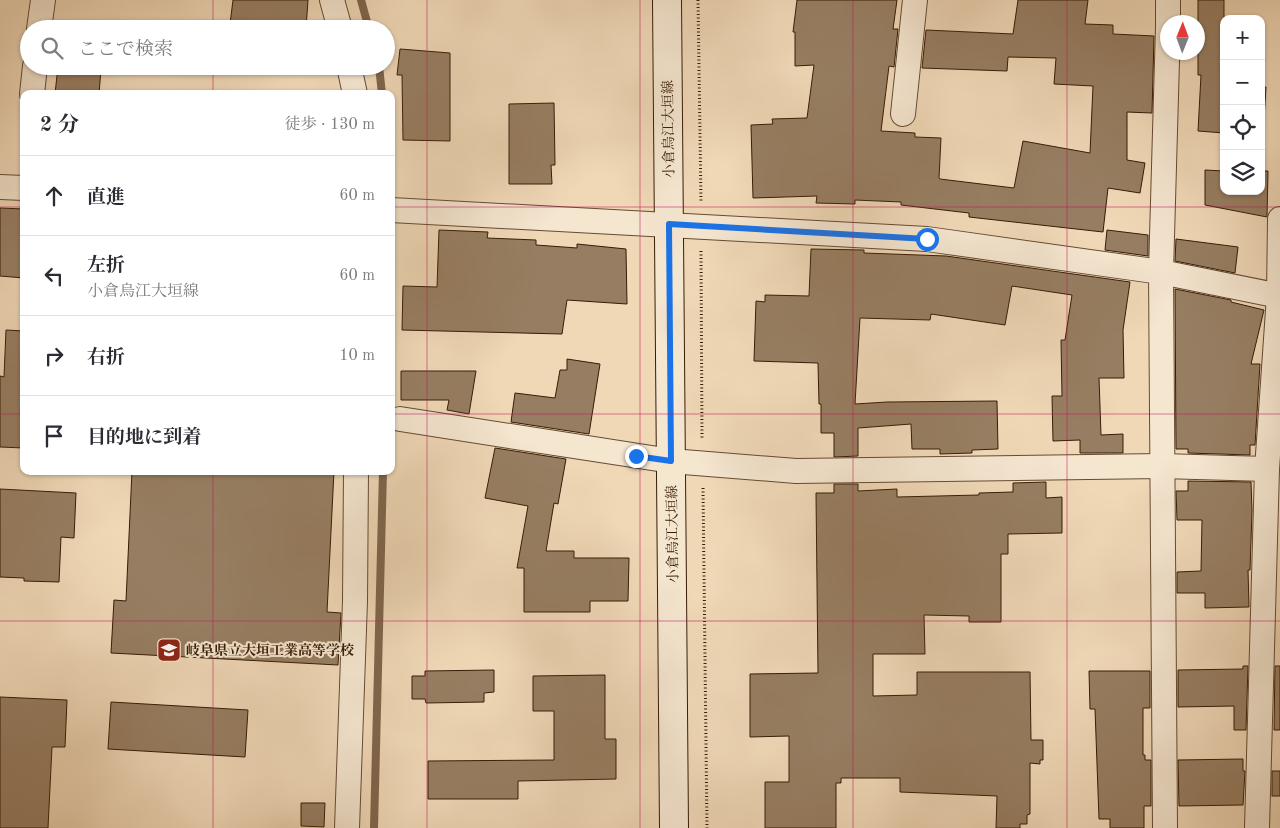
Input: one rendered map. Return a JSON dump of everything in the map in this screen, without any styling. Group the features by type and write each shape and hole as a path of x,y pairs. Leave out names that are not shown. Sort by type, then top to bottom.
{"main road":[{"name":"小倉烏江大垣線","path":"667,0 674,828"}],"street":[{"path":"41,20 43,0"},
{"path":"332,0 338,20"},
{"path":"903,114 915,0"},
{"path":"1168,0 1168,15"},
{"path":"1165,828 1160,272 1167,60"},
{"path":"32,90 34,75"},
{"path":"351,75 354,90"},
{"path":"398,211 927,239 1160,272 1279,296"},
{"path":"1257,828 1267,469 1279,296 1280,220"},
{"path":"400,419 671,461 796,471 1161,466 1267,469"},
{"path":"347,828 356,475"}],"path":[{"path":"698,0 707,828"}],"building":[{"path":"233,0 308,0 307,20 230,20"},
{"path":"797,0 897,0 893,29 898,29 894,67 889,66 881,131 915,133 915,137 941,138 940,179 1014,188 1023,141 1090,153 1093,86 1054,84 1056,58 1008,57 1007,71 922,68 926,30 1013,34 1018,0 1088,0 1085,24 1113,25 1113,34 1154,36 1152,113 1127,112 1127,160 1145,163 1140,193 1108,188 1103,232 969,217 969,213 901,205 901,202 855,200 855,204 816,203 817,196 753,198 751,125 773,124 772,119 807,118 814,65 795,66 795,32 793,32"},
{"path":"1198,0 1224,0 1224,15 1220,15 1220,133 1198,131 1201,75 1198,75 1198,60 1205,60 1205,15 1198,15"},
{"path":"400,49 450,53 450,141 403,140 402,75 397,75"},
{"path":"57,75 101,75 99,90 55,90"},
{"path":"554,103 555,165 551,165 552,184 509,184 509,104"},
{"path":"1205,170 1220,171 1220,195 1265,195 1265,171 1268,171 1267,217 1205,205"},
{"path":"0,208 20,209 20,278 0,276"},
{"path":"439,230 488,232 487,238 536,240 536,245 577,248 577,244 626,249 627,304 567,300 562,334 402,330 403,286 437,287"},
{"path":"1107,230 1148,235 1148,256 1105,250"},
{"path":"1176,239 1238,247 1235,273 1175,261"},
{"path":"811,249 864,250 864,253 946,256 1130,282 1123,330 1124,378 1099,378 1101,435 1123,434 1123,453 1080,453 1080,440 1053,441 1052,396 1062,396 1061,340 1065,340 1072,295 1012,286 1005,325 931,314 930,320 860,318 855,404 997,401 998,449 972,450 972,453 940,454 940,449 912,449 911,424 858,428 858,456 834,457 834,433 821,433 818,363 754,361 756,301 765,302 765,295 809,296"},
{"path":"1175,289 1231,300 1231,302 1264,310 1251,364 1260,364 1255,445 1250,445 1250,455 1188,453 1188,449 1176,449"},
{"path":"6,330 20,331 20,448 0,447 0,376 4,377"},
{"path":"567,359 600,364 589,434 511,422 515,393 555,398 560,370 567,370"},
{"path":"401,371 476,371 469,414 447,410 449,400 401,400"},
{"path":"495,448 566,459 558,504 554,503 546,551 574,551 574,558 629,558 628,601 590,601 590,612 524,612 524,568 517,568 528,506 485,498"},
{"path":"132,475 334,475 327,612 341,613 338,665 111,653 114,600 126,601"},
{"path":"1188,481 1251,482 1250,570 1248,570 1249,607 1205,608 1205,593 1177,593 1177,572 1201,571 1202,520 1177,520 1176,491 1188,491"},
{"path":"1046,482 1046,498 1062,497 1062,533 1008,534 1008,554 1001,554 1001,622 969,622 969,616 924,615 925,654 873,654 873,696 917,695 917,672 1030,672 1031,740 1043,740 1043,760 1040,760 1040,764 1030,763 1030,814 1027,815 1027,824 1020,824 1020,828 996,828 997,796 900,792 900,778 841,778 841,783 836,783 836,828 765,828 765,782 789,782 789,736 750,737 750,674 818,673 816,493 834,493 834,484 858,484 858,491 897,489 897,497 979,495 979,493 1013,492 1013,483"},
{"path":"0,489 76,493 74,538 61,537 59,582 24,581 24,578 0,577"},
{"path":"1243,666 1248,666 1246,730 1234,730 1234,706 1178,707 1178,670 1243,669"},
{"path":"1275,666 1280,666 1280,730 1274,730"},
{"path":"494,670 494,692 484,693 484,702 426,703 425,699 412,699 412,676 425,676 425,671"},
{"path":"1089,671 1150,671 1150,708 1143,708 1143,755 1145,755 1145,760 1151,760 1151,806 1144,806 1144,828 1110,828 1110,819 1099,819 1095,709 1090,709"},
{"path":"605,675 605,739 616,739 616,779 518,781 518,799 428,799 428,761 554,760 554,711 533,711 533,676"},
{"path":"0,697 67,700 65,747 52,747 48,828 0,828"},
{"path":"111,702 248,710 245,757 108,749"},
{"path":"1243,759 1243,771 1245,771 1243,805 1179,806 1178,760"},
{"path":"1272,771 1280,771 1280,796 1272,796"},
{"path":"301,803 325,803 324,827 301,826"}],"waterway":[{"path":"361,0 367,20"},
{"path":"380,75 382,90"},
{"path":"374,828 383,475"}],"place":[{"name":"岐阜県立大垣工業高等学校","path":"169,650"}],"route":[{"path":"636,456 671,461 669,224 927,239"}]}
